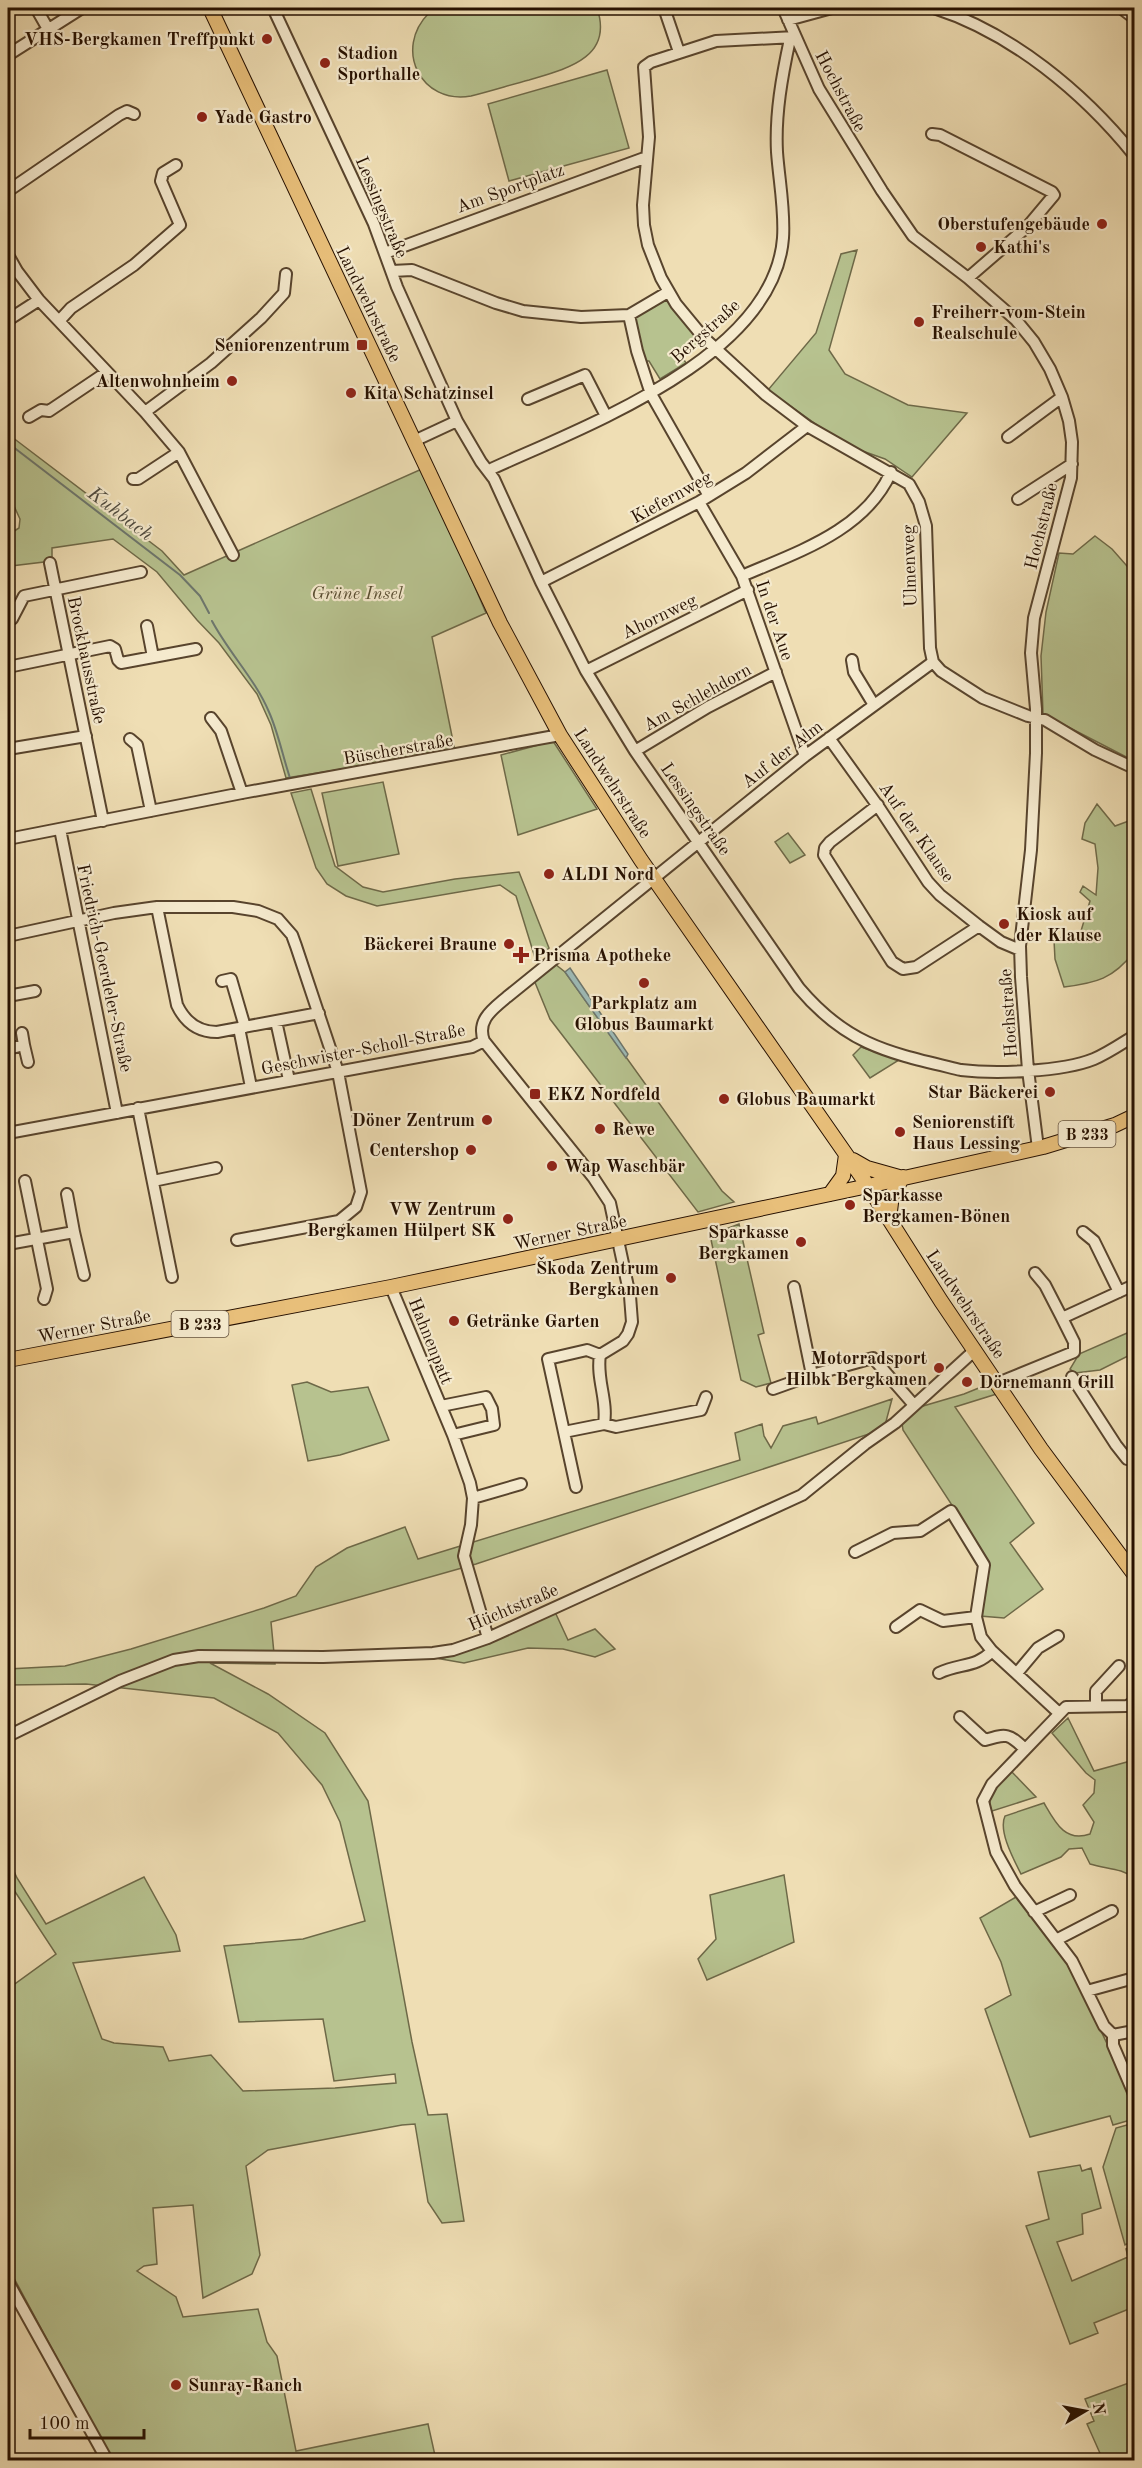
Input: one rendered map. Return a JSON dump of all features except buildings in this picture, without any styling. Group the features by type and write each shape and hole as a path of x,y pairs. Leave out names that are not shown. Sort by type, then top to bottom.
{"main road":[{"name":"Landwehrstraße","path":"210,8 500,623 560,735 653,877 868,1186 1041,1449 1134,1574"},
{"name":"Werner Straße","path":"8,1360 392,1287 619,1240 1038,1148 1098,1131 1134,1116"},
{"path":"830,1194 843,1176 846,1155 867,1168 903,1178 892,1195 890,1219"}],"street":[{"path":"36,8 48,29"},
{"path":"8,55 82,8"},
{"name":"Lessingstraße","path":"273,8 362,198 458,421 481,462 489,470 541,582 586,670 635,751 819,1011 844,1029 879,1049 961,1070 987,1072 1028,1070 1092,1060 1134,1036"},
{"path":"664,8 679,52 716,41 793,38"},
{"name":"Hochstraße","path":"783,8 793,38 819,89 851,143 913,236 968,278 1022,328 1050,369 1062,397 1070,431 1072,464 1053,549 1034,618 1031,653 1036,717 1031,850 1020,950 1028,1070 1038,1148"},
{"path":"788,20 832,8"},
{"path":"934,8 990,32 1033,59 1104,121 1134,155"},
{"path":"1120,8 1134,18"},
{"name":"Bergstraße","path":"489,470 670,384 746,319 761,300 776,272 780,257 783,219 777,126 781,84 793,38"},
{"name":"Ulmenweg","path":"679,52 651,62 644,67 649,116 643,205 644,225 653,262 668,292 683,313 714,348 766,395 807,426 909,484 924,515 927,537 928,631 933,662"},
{"path":"8,191 119,115 127,111 134,114"},
{"path":"932,134 940,135 1054,195 1028,226 968,278"},
{"name":"Am Sportplatz","path":"385,253 646,157"},
{"path":"60,320 71,308 134,266 180,225 161,178 163,173 176,165"},
{"path":"8,255 39,300 145,412 179,452 233,555"},
{"path":"392,272 412,270 496,303 523,311 580,317 629,315 668,292"},
{"path":"145,412 211,363 261,318 284,293 286,274"},
{"path":"8,320 39,300"},
{"path":"629,315 637,351 651,394 709,496"},
{"path":"29,417 41,410 49,411 107,372"},
{"path":"528,399 585,375 606,416"},
{"path":"1008,437 1062,397"},
{"path":"414,441 458,421"},
{"name":"Kiefernweg","path":"541,582 699,502 746,473 807,426"},
{"path":"134,479 138,479 179,452"},
{"path":"1018,499 1072,464"},
{"path":"742,576 824,540 844,526 880,493 891,472"},
{"name":"In der Aue","path":"699,502 748,590 805,756"},
{"name":"Brockhausstraße","path":"50,563 103,820"},
{"name":"Brockhausstraße","path":"12,619 24,596 141,572"},
{"name":"Ahornweg","path":"586,670 748,590"},
{"path":"147,626 153,657"},
{"path":"8,667 110,646 115,649 121,663 196,649"},
{"path":"852,660 854,672 874,705"},
{"path":"933,662 941,671 983,698 1045,720 1095,750 1134,768"},
{"name":"Auf der Alm","path":"653,877 805,756 933,662"},
{"name":"Am Schlehdorn","path":"635,751 708,707 776,672"},
{"path":"211,718 220,731 242,793"},
{"name":"Büscherstraße","path":"8,839 242,793 560,735"},
{"name":"Brockhausstraße","path":"8,749 86,736"},
{"path":"130,738 137,744 151,811"},
{"name":"Auf der Klause","path":"829,738 878,806 928,882 940,895 1000,942 1020,950"},
{"path":"878,806 830,842 825,848 824,855 892,962 903,969 916,967 979,926"},
{"name":"Friedrich-Goerdeler-Straße","path":"60,829 117,1113"},
{"name":"Geschwister-Scholl-Straße","path":"8,1133 472,1047 484,1041 482,1025 490,1011 653,877"},
{"path":"157,908 174,997 183,1016 197,1028 210,1032 319,1013"},
{"path":"8,936 78,921 157,908 233,908 258,911 278,919 292,935 338,1072 361,1182 361,1192 356,1207 339,1221 237,1240"},
{"path":"222,981 231,979 242,1027 251,1087"},
{"path":"8,996 35,991"},
{"path":"276,1021 289,1080"},
{"path":"22,1033 28,1062"},
{"path":"484,1041 604,1191 610,1203 630,1296 632,1322 623,1341 600,1355"},
{"path":"8,1048 24,1045"},
{"path":"138,1108 172,1277"},
{"path":"153,1181 216,1168"},
{"path":"25,1181 47,1289 44,1299"},
{"path":"67,1194 84,1275"},
{"path":"8,1244 74,1232"},
{"path":"1083,1232 1094,1241 1119,1292"},
{"path":"998,1383 1074,1352 1074,1342 1045,1285 1035,1273"},
{"path":"1062,1318 1134,1285"},
{"name":"Hahnenpatt","path":"392,1287 463,1460 473,1498 471,1525 464,1556 488,1638"},
{"path":"794,1287 812,1375"},
{"path":"576,1487 548,1359 587,1350 600,1355"},
{"name":"Hüchtstraße","path":"8,1736 139,1673 181,1658 199,1656 323,1657 433,1653 453,1650 488,1638 802,1496 914,1405 975,1350"},
{"path":"600,1355 598,1369 606,1411 604,1424"},
{"path":"773,1389 812,1375 873,1358 914,1405"},
{"path":"1072,1377 1127,1459 1134,1455"},
{"name":"Hahnenpatt","path":"441,1406 486,1397 492,1409 494,1425 453,1435"},
{"path":"564,1432 604,1424 616,1427 701,1410 706,1397"},
{"path":"473,1498 521,1484"},
{"path":"855,1552 893,1533 920,1531 951,1511 980,1555 984,1565 976,1617 981,1637 1059,1713"},
{"path":"896,1627 920,1610 943,1621 976,1617"},
{"path":"1017,1673 1038,1648 1058,1636"},
{"path":"939,1673 954,1666 977,1664 993,1651"},
{"path":"1096,1706 1096,1691 1119,1666"},
{"path":"1134,1702 1127,1706 1066,1707 992,1784 983,1801 996,1852 1015,1886 1072,1961 1104,2026 1113,2035 1113,2045 1134,2094"},
{"path":"960,1717 985,1740 1004,1734 1012,1737 1025,1749"},
{"path":"1034,1912 1070,1895"},
{"path":"1056,1940 1112,1911"},
{"path":"1087,1991 1134,1978"},
{"path":"1113,2035 1134,2031"},
{"path":"8,2282 106,2460"}],"green space":[{"path":"428,8 597,8 600,25 599,39 593,50 571,66 471,96 453,96 438,92 426,83 413,57 413,42 418,27 429,13"},
{"path":"607,70 629,148 509,181 488,104"},
{"path":"857,250 829,350 845,374 908,405 967,413 912,477 885,459 854,448 768,390 816,333 841,254"},
{"path":"667,298 702,342 682,357 686,363 660,379 649,361 644,361 634,317"},
{"name":"Grüne Insel","path":"8,434 162,551 184,575 424,468 486,613 432,637 455,751 286,778 271,725 257,694 219,643 157,572 113,539 52,548 52,561 11,566 8,570 8,535 19,528 20,519 8,493"},
{"path":"1095,536 1112,549 1134,574 1134,761 1043,714 1041,656 1046,612 1059,553 1073,554"},
{"path":"553,741 597,809 518,835 501,755"},
{"path":"383,782 399,854 338,866 322,793"},
{"path":"311,789 335,866 363,887 383,892 455,879 519,872 549,948 536,961 516,896 500,885 377,906 346,896 327,884 316,868 291,793"},
{"path":"1097,804 1115,826 1134,819 1134,952 1119,968 1103,978 1064,987 1055,959 1054,940 1081,931 1090,901 1080,892 1083,886 1096,895 1098,868 1095,844 1082,839 1085,823"},
{"path":"788,833 805,855 790,863 775,842"},
{"path":"555,964 565,972 722,1191 734,1202 698,1212 550,1019 534,980"},
{"path":"861,1047 899,1060 870,1078 853,1055"},
{"path":"739,1224 764,1333 758,1335 771,1383 756,1387 741,1380 710,1235"},
{"path":"1134,1330 1134,1353 1100,1370 1075,1373 1070,1369 1079,1354"},
{"path":"996,1381 1003,1392 955,1407 1034,1523 1010,1543 1043,1589 1004,1618 980,1616 989,1562 903,1430 902,1423 913,1409 964,1394"},
{"path":"307,1382 331,1392 368,1387 389,1440 340,1455 308,1461 292,1385"},
{"path":"892,1399 884,1429 476,1564 271,1622 275,1664 210,1663 268,1694 325,1733 368,1801 412,2042 428,2115 447,2114 464,2221 442,2223 428,2202 415,2124 402,2125 268,2150 246,2166 260,2255 252,2274 203,2298 193,2205 153,2208 157,2264 144,2266 137,2271 176,2297 183,2317 258,2309 267,2342 277,2356 296,2451 428,2424 436,2460 112,2460 8,2267 8,1989 56,1954 8,1881 8,1858 17,1878 46,1924 144,1877 176,1935 180,1951 73,1963 102,2039 114,2043 163,2047 169,2061 211,2055 243,2091 335,2088 396,2083 395,2074 334,2081 323,2019 239,2022 224,1946 303,1939 365,1921 340,1822 322,1785 278,1733 214,1698 86,1684 8,1685 8,1669 65,1666 131,1649 264,1608 296,1596 316,1567 347,1548 405,1527 418,1559 740,1460 735,1433 762,1424 764,1436 771,1448 783,1426 816,1417 818,1424"},
{"path":"555,1612 568,1640 595,1629 615,1649 595,1657 563,1649 528,1648 464,1663 441,1659 487,1643"},
{"path":"1068,1718 1094,1771 1134,1760 1134,1878 1119,1870 1090,1864 1082,1848 1069,1849 1061,1857 1021,1874 1011,1853 1005,1837 1003,1822 1005,1816 1044,1803 1057,1824 1067,1833 1074,1836 1090,1834 1094,1822 1083,1805 1094,1793 1095,1780 1086,1773 1052,1733"},
{"path":"1011,1771 1036,1797 989,1812 991,1791"},
{"path":"784,1875 794,1942 707,1980 698,1959 716,1939 710,1895"},
{"path":"1016,1897 1067,1960 1134,2100 1134,2119 1113,2125 1110,2116 1030,2137 985,2009 1011,1995 1001,1962 980,1918"},
{"path":"1134,2123 1134,2240 1125,2245 1103,2167 1116,2128"},
{"path":"1080,2165 1082,2171 1091,2168 1101,2208 1082,2214 1083,2234 1057,2242 1072,2281 1128,2257 1126,2249 1134,2245 1134,2307 1094,2323 1098,2333 1070,2344 1026,2226 1049,2219 1038,2172"},
{"path":"1134,2381 1134,2460 1103,2460 1087,2424 1094,2421 1085,2399"}],"water":[{"path":"570,968 628,1054 626,1058 565,972"}],"waterway":[{"name":"Kuhbach","path":"8,443 180,575 200,596 209,613"},
{"name":"Kuhbach","path":"212,621 269,712 290,778"}],"place":[{"name":"VHS-Bergkamen Treffpunkt","path":"267,39"},
{"name":"Stadion Sporthalle","path":"325,63"},
{"name":"Yade Gastro","path":"202,117"},
{"name":"Oberstufengebäude","path":"1102,224"},
{"name":"Kathi's","path":"981,247"},
{"name":"Freiherr-vom-Stein Realschule","path":"919,322"},
{"name":"Seniorenzentrum","path":"362,345"},
{"name":"Altenwohnheim","path":"232,381"},
{"name":"Kita Schatzinsel","path":"351,393"},
{"name":"ALDI Nord","path":"549,874"},
{"name":"Kiosk auf der Klause","path":"1004,924"},
{"name":"Bäckerei Braune","path":"509,944"},
{"name":"Prisma Apotheke","path":"521,955"},
{"name":"Parkplatz am Globus Baumarkt","path":"644,983"},
{"name":"Star Bäckerei","path":"1050,1092"},
{"name":"EKZ Nordfeld","path":"535,1094"},
{"name":"Globus Baumarkt","path":"724,1099"},
{"name":"Döner Zentrum","path":"487,1120"},
{"name":"Rewe","path":"600,1129"},
{"name":"Seniorenstift Haus Lessing","path":"900,1132"},
{"name":"Centershop","path":"471,1150"},
{"name":"Wap Waschbär","path":"552,1166"},
{"name":"Sparkasse Bergkamen-Bönen","path":"850,1205"},
{"name":"VW Zentrum Bergkamen Hülpert SK","path":"508,1219"},
{"name":"Sparkasse Bergkamen","path":"801,1242"},
{"name":"Škoda Zentrum Bergkamen","path":"671,1278"},
{"name":"Getränke Garten","path":"454,1321"},
{"name":"Motorradsport Hilbk Bergkamen","path":"939,1368"},
{"name":"Dörnemann Grill","path":"967,1382"},
{"name":"Sunray-Ranch","path":"176,2385"}]}
